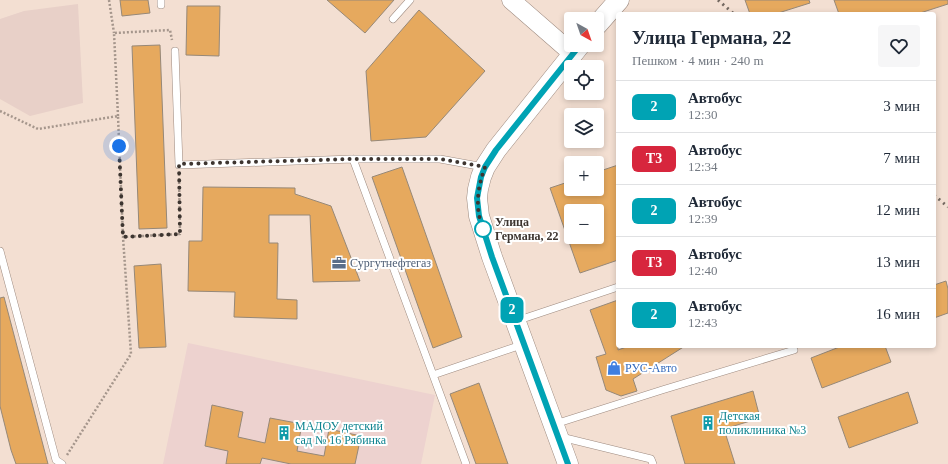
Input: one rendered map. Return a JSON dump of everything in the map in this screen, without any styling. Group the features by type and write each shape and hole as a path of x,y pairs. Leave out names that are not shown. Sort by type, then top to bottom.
{"main road":[{"path":"604,18 617,5"},
{"path":"568,464 492,257 479,216 477,198 478,189 485,167 496,150 575,52"}],"street":[{"path":"511,0 564,39"}],"lane":[{"path":"393,19 410,0"},
{"path":"175,51 179,164 353,159 440,159 485,167"},
{"path":"353,159 466,464"},
{"path":"0,251 56,460 61,464"},
{"path":"516,321 616,288"},
{"path":"433,375 524,344"},
{"path":"556,430 662,390 794,350"},
{"path":"556,430 651,459 653,464"}],"path":[{"path":"61,464 131,354 123,237 114,33 108,0"},
{"path":"114,33 170,30 175,51"},
{"path":"0,110 38,129 118,116"},
{"path":"123,237 180,234 179,164"}],"shaded area":[{"path":"78,4 83,103 30,116 0,99 0,19 24,11"},
{"path":"188,343 435,395 421,464 163,464"}],"building":[{"path":"120,0 148,0 150,13 122,16"},
{"path":"327,0 394,0 365,33"},
{"path":"745,0 809,0 810,3 781,12 749,12"},
{"path":"834,0 948,0 948,4 923,12 838,12"},
{"path":"187,6 220,6 219,56 186,55"},
{"path":"419,10 485,71 426,137 371,141 366,71"},
{"path":"160,45 167,228 139,229 132,46"},
{"path":"616,166 616,261 580,273 570,244 604,244 604,204 564,204 564,228 550,188 564,183 564,196 604,196 604,170"},
{"path":"402,167 462,337 433,348 372,177"},
{"path":"203,187 295,188 295,194 331,206 360,281 313,282 310,215 269,215 269,243 278,243 277,299 297,300 297,319 234,317 235,292 188,291 189,241 202,241"},
{"path":"161,264 166,347 139,348 134,266"},
{"path":"946,281 948,289 948,313 936,317 936,284"},
{"path":"4,297 48,464 16,464 11,450 0,406 0,298"},
{"path":"616,301 616,348 618,348 618,350 624,348 682,348 633,379 637,391 621,396 606,390 596,357 606,354 590,310"},
{"path":"837,348 886,348 891,362 822,388 811,358"},
{"path":"479,383 508,464 476,464 450,394"},
{"name":"Детская поликлиника №3","path":"753,391 760,418 724,429 735,464 685,464 671,416"},
{"path":"908,392 918,423 849,448 838,417"},
{"name":"МАДОУ детский сад № 16 Рябинка","path":"212,405 243,412 238,437 265,443 270,418 302,424 297,451 324,456 329,429 361,436 355,464 291,464 262,458 260,464 226,464 228,451 205,446"}],"railway":[{"path":"718,0 732,12"},
{"path":"936,197 948,207"}],"bus line":[{"name":"2","path":"568,464 492,257 479,216 477,198 481,177 485,167 496,150 574,52"}],"place":[{"name":"Улица Германа, 22","path":"483,229"},
{"name":"Сургутнефтегаз","path":"339,263"},
{"name":"РУС-Авто","path":"614,368"},
{"name":"Детская поликлиника №3","path":"708,423"},
{"name":"МАДОУ детский сад № 16 Рябинка","path":"284,433"}],"route":[{"path":"119,146 123,237 180,234 179,164 353,159 440,159 485,167 481,177 477,198 479,216 483,229"}]}
